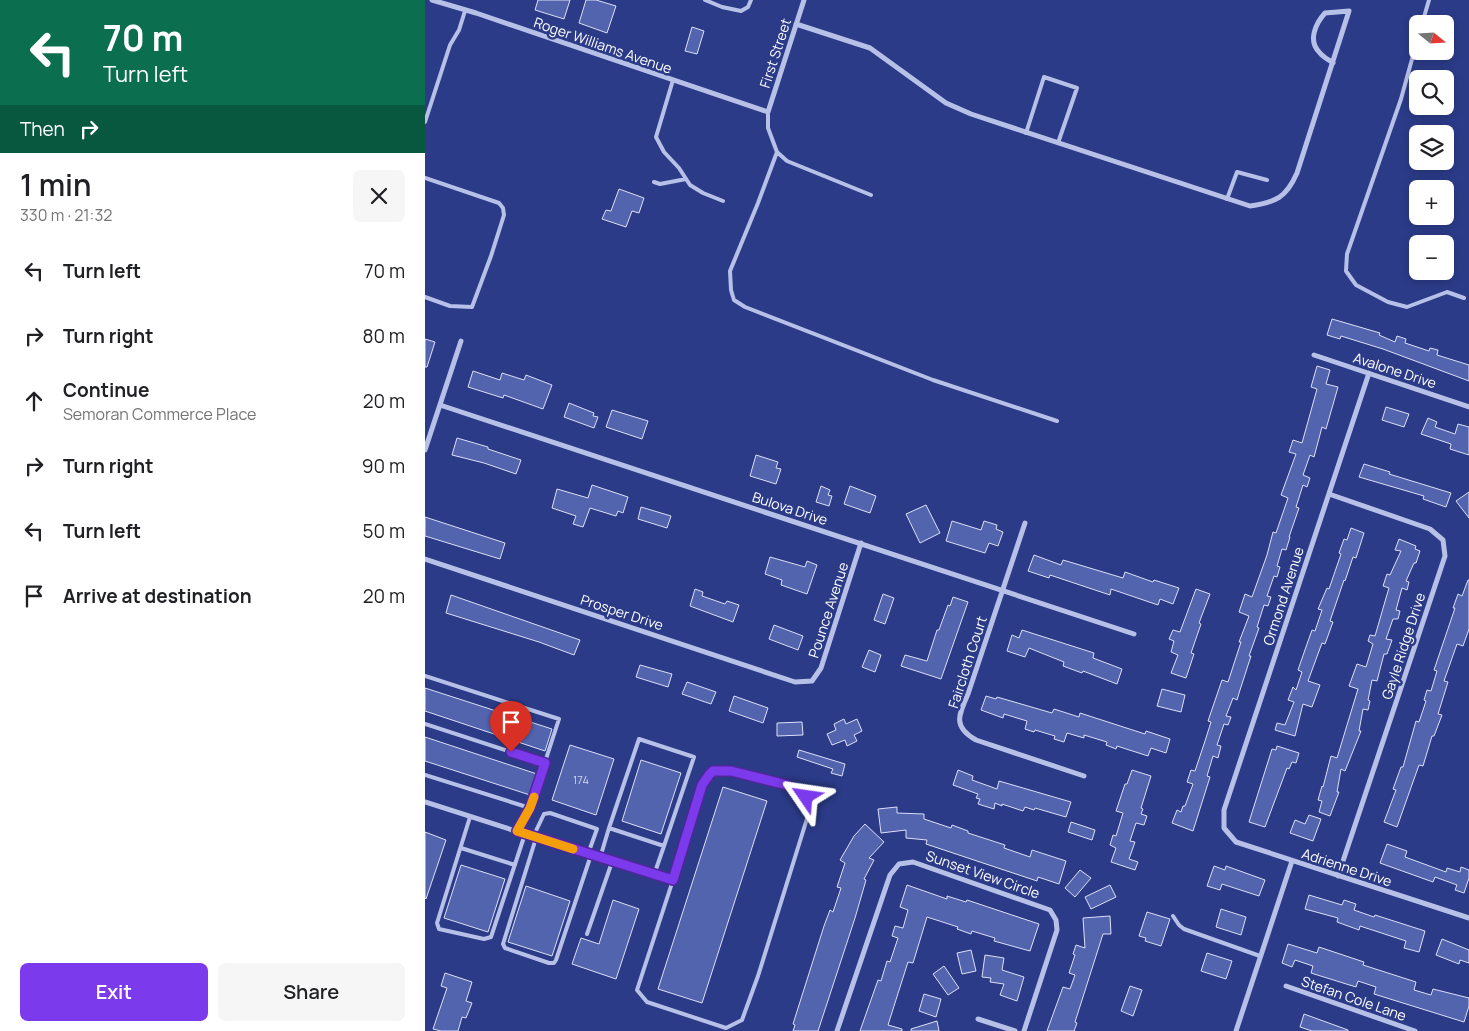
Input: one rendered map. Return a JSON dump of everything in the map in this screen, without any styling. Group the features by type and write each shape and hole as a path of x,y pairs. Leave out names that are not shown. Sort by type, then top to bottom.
{"street":[{"name":"Roger Williams Avenue","path":"431,0 768,112"},
{"name":"First Street","path":"768,112 804,0"},
{"path":"796,24 870,48 946,103 971,114 1250,206 1270,203 1282,197 1292,184 1297,173 1333,63 1347,20 1349,12 1325,13 1316,26 1314,43 1318,52 1333,63"},
{"path":"425,450 461,341"},
{"name":"Avalone Drive","path":"1314,355 1469,406"},
{"name":"Ormond Avenue","path":"1224,828 1224,810 1369,373"},
{"name":"Bulova Drive","path":"440,405 1134,634"},
{"name":"Gayle Ridge Drive","path":"1329,494 1430,529 1443,540 1445,556 1338,876"},
{"path":"1002,591 1025,523"},
{"name":"Pounce Avenue","path":"812,681 821,668 861,543"},
{"name":"Prosper Drive","path":"425,559 795,682 812,681"},
{"name":"Faircloth Court","path":"1002,591 968,694 961,709 959,720 962,730 976,740 1084,776"},
{"path":"425,802 641,871"},
{"name":"Adrienne Drive","path":"1224,828 1236,842 1469,918"},
{"path":"1236,1031 1292,861"},
{"name":"Sunset View Circle","path":"837,1031 890,874 899,864 913,862 1050,910 1056,920 1057,930 1024,1031"},
{"name":"Stefan Cole Lane","path":"1286,986 1415,1031"},
{"path":"978,1019 1015,1031"}],"lane":[{"path":"705,0 741,11 747,8 751,0"},
{"path":"1425,15 1429,0"},
{"path":"425,122 451,45 459,30 465,11"},
{"path":"1412,60 1401,98 1347,254 1346,271 1356,285 1389,302 1407,308 1447,292 1464,298"},
{"path":"1026,133 1044,78 1077,88 1058,143"},
{"path":"673,80 656,137 664,152 691,185 703,193 723,201"},
{"path":"768,112 768,128 777,152 787,161 871,195"},
{"path":"777,152 730,271 731,290 734,300 745,307 933,380 1057,421"},
{"path":"1227,199 1237,172 1267,180"},
{"path":"425,178 499,202 503,208 504,215 472,307 450,306 425,297"},
{"path":"654,182 660,184 687,179"},
{"path":"425,676 559,719 530,808 517,831"},
{"path":"425,724 545,763"},
{"path":"600,858 639,739 694,757 654,874"},
{"path":"713,771 731,771 787,785 806,797 810,809 758,976 742,1020 726,1028 647,1002 637,990 673,880 702,785 713,771"},
{"path":"425,776 530,808"},
{"path":"550,813 597,829 590,855 554,963 505,948 503,944 535,837 544,814 550,813"},
{"path":"471,817 437,923 439,928 484,939 491,937 525,834"},
{"path":"609,828 664,846"},
{"path":"461,848 515,865"},
{"path":"587,934 612,862"},
{"path":"641,871 673,880"},
{"path":"1173,916 1179,925 1184,928 1261,956"}],"building":[{"path":"538,0 570,0 564,19 535,10"},
{"path":"586,0 596,0 616,6 607,33 579,23"},
{"path":"692,27 704,31 697,54 685,51"},
{"path":"619,189 644,198 639,213 632,211 626,227 602,219 606,210 611,211"},
{"path":"1332,319 1380,333 1379,335 1395,342 1397,336 1406,339 1405,343 1429,351 1430,348 1438,350 1437,355 1469,365 1469,381 1383,349 1341,336 1340,339 1327,335"},
{"path":"425,339 435,342 427,367 425,367"},
{"path":"1317,366 1330,370 1326,384 1338,387 1326,429 1322,427 1314,457 1310,455 1303,475 1310,478 1307,487 1303,485 1296,507 1299,508 1286,550 1282,549 1277,566 1280,567 1277,577 1274,576 1267,596 1271,597 1268,606 1264,605 1237,700 1233,698 1226,716 1231,717 1228,725 1224,724 1217,745 1221,746 1218,758 1213,756 1207,776 1210,777 1193,831 1172,823 1177,810 1181,812 1183,806 1185,806 1193,784 1187,782 1191,770 1195,771 1211,722 1208,721 1222,680 1228,682 1241,642 1239,642 1249,616 1239,612 1245,594 1252,597 1273,532 1276,533 1288,498 1281,495 1296,454 1289,452 1293,440 1302,443 1317,389 1311,387"},
{"path":"473,371 500,380 502,373 524,380 526,375 552,385 543,409 504,395 503,398 468,387"},
{"path":"569,403 594,413 593,416 598,417 594,428 564,417"},
{"path":"1386,407 1409,414 1404,427 1382,420"},
{"path":"612,410 648,421 642,439 606,427"},
{"path":"1428,418 1437,422 1435,427 1455,434 1458,424 1469,427 1469,455 1450,449 1451,444 1421,434"},
{"path":"457,438 488,447 488,449 521,460 516,474 452,455"},
{"path":"756,455 778,462 776,468 781,469 776,484 750,476"},
{"path":"1364,464 1390,472 1389,474 1451,493 1446,507 1423,499 1424,496 1359,477"},
{"path":"592,485 628,497 623,513 618,511 616,516 590,508 583,527 573,524 576,516 552,508 557,489 588,498"},
{"path":"821,486 830,490 828,495 832,496 829,506 816,502"},
{"path":"850,486 876,496 870,513 844,504"},
{"path":"1469,492 1469,518 1456,501"},
{"path":"926,505 940,533 920,543 906,514"},
{"path":"641,507 671,516 667,528 638,519"},
{"path":"425,517 505,543 500,559 425,536"},
{"path":"952,521 981,530 984,521 997,525 996,529 1003,532 998,546 989,543 985,553 946,541"},
{"path":"1351,528 1364,533 1356,558 1353,557 1344,580 1330,621 1333,622 1325,644 1322,643 1308,681 1320,685 1312,707 1303,704 1295,736 1275,730 1277,723 1285,725 1294,702 1288,700 1293,687 1296,690 1302,672 1298,670 1312,630 1315,631 1322,610 1318,609 1327,588 1329,589 1344,539 1347,540"},
{"path":"1399,539 1416,546 1415,549 1420,551 1406,581 1409,582 1407,590 1402,588 1396,610 1400,611 1398,619 1393,619 1386,639 1392,640 1387,654 1384,654 1377,681 1372,680 1368,710 1363,709 1359,731 1361,731 1345,771 1341,769 1337,792 1339,792 1330,816 1319,812 1322,801 1318,800 1331,756 1337,758 1358,689 1349,686 1357,664 1366,667 1373,644 1368,641 1370,635 1375,636 1389,588 1383,586 1387,574 1390,575 1401,551 1395,550"},
{"path":"1034,555 1061,565 1063,560 1123,578 1125,572 1153,582 1154,580 1179,588 1173,604 1160,599 1158,605 1111,589 1110,595 1050,575 1049,578 1028,571"},
{"path":"770,557 805,567 807,561 817,565 807,594 781,585 782,580 765,574"},
{"path":"1468,580 1469,629 1463,646 1457,644 1444,681 1448,682 1438,714 1442,715 1434,736 1432,736 1423,766 1419,765 1397,827 1384,822 1396,790 1393,789 1401,767 1403,767 1416,721 1419,722 1426,701 1424,700 1427,690 1431,691 1437,671 1434,670 1458,594 1462,596"},
{"path":"695,589 703,592 702,596 725,604 727,601 739,605 733,622 690,606"},
{"path":"1196,589 1210,594 1199,623 1201,624 1191,653 1194,654 1186,678 1171,673 1178,655 1171,652 1174,641 1169,639 1173,630 1180,632"},
{"path":"883,594 894,598 885,624 874,620"},
{"path":"451,595 580,640 574,655 446,613"},
{"path":"953,597 968,602 941,679 901,666 905,655 927,661 937,630 939,630"},
{"path":"774,625 803,636 798,650 769,639"},
{"path":"1022,630 1094,653 1093,658 1122,669 1117,684 1083,671 1082,673 1063,666 1064,662 1029,648 1025,657 1007,651 1012,635 1019,638"},
{"path":"869,650 881,655 875,672 862,667"},
{"path":"640,665 672,674 668,687 636,677"},
{"path":"687,682 716,692 711,704 682,694"},
{"path":"425,688 552,729 545,751 425,711"},
{"path":"1162,689 1185,695 1181,712 1157,706"},
{"path":"734,696 768,708 763,723 729,711"},
{"path":"986,696 996,699 997,697 1052,713 1054,709 1079,717 1080,713 1145,734 1146,731 1170,739 1166,753 1151,748 1148,756 1117,746 1116,749 1106,745 1107,742 1084,735 1084,738 1067,733 1064,742 1054,739 1055,736 1025,729 1027,721 1004,714 1003,718 981,710"},
{"path":"844,719 846,724 857,719 862,731 854,735 857,741 847,746 845,740 832,745 827,734 836,730 834,724"},
{"path":"802,722 803,735 777,736 777,723"},
{"path":"425,737 537,774 530,795 425,761"},
{"path":"570,745 614,759 596,815 552,800"},
{"path":"1277,746 1299,753 1296,763 1292,762 1289,769 1287,768 1265,827 1249,822 1272,749 1276,750"},
{"path":"799,750 845,764 842,776 831,773 833,769 797,757"},
{"path":"641,760 681,773 661,834 622,821"},
{"path":"958,770 973,776 972,780 997,789 999,781 1071,802 1066,817 1035,808 1034,810 1025,807 1023,811 995,803 994,809 978,804 980,799 976,798 978,794 953,785"},
{"path":"1132,770 1151,776 1141,808 1143,809 1141,814 1147,816 1144,825 1136,823 1130,841 1135,842 1129,859 1138,862 1135,870 1111,862 1116,848 1110,845 1113,835 1116,836 1123,813 1116,811"},
{"path":"723,787 767,801 702,1003 658,989"},
{"path":"897,807 897,813 924,814 924,819 951,828 952,825 968,831 968,833 1005,845 1004,848 1030,857 1032,850 1066,861 1059,884 1038,877 1037,881 926,844 927,840 906,838 906,830 881,833 878,809"},
{"path":"1309,815 1321,819 1313,841 1290,833 1295,820 1305,824"},
{"path":"1071,822 1095,830 1092,840 1068,832"},
{"path":"865,824 884,842 869,858 874,860 864,879 866,880 855,918 818,1031 793,1031 795,1025 793,1024 824,926 830,910 833,912 841,888 837,887 845,863 840,860 854,836"},
{"path":"425,832 446,840 426,899 425,898"},
{"path":"1387,844 1407,851 1405,857 1446,872 1447,868 1460,872 1461,867 1469,870 1469,878 1464,893 1455,890 1457,885 1435,877 1433,882 1380,863"},
{"path":"461,865 505,879 488,932 444,918"},
{"path":"1214,866 1225,870 1226,866 1265,880 1259,896 1222,884 1220,890 1207,886"},
{"path":"1080,870 1091,878 1075,897 1065,888"},
{"path":"907,885 947,899 947,896 966,902 967,900 1039,924 1030,951 994,941 995,938 972,931 971,934 957,929 958,927 927,917 913,963 908,962 888,1025 902,1029 902,1031 860,1031 878,980 881,981 887,961 890,962 898,938 892,936 895,926 903,928 908,910 900,907"},
{"path":"1110,885 1116,897 1091,909 1085,897"},
{"path":"526,886 570,901 552,956 508,942"},
{"path":"1309,895 1342,905 1344,900 1356,904 1354,910 1425,931 1419,952 1404,948 1406,941 1360,926 1359,930 1337,922 1338,918 1305,909"},
{"path":"613,900 639,909 616,979 572,964 581,938 599,944"},
{"path":"1221,909 1246,917 1241,935 1216,927"},
{"path":"1147,912 1170,919 1161,946 1145,941 1146,938 1139,936"},
{"path":"1110,916 1111,934 1103,934 1075,1022 1077,1023 1074,1031 1047,1031 1063,987 1070,989 1075,975 1069,973 1076,945 1085,948 1083,918"},
{"path":"1442,939 1469,950 1469,963 1460,960 1459,964 1436,955"},
{"path":"1288,944 1317,953 1319,947 1364,962 1363,965 1416,982 1414,990 1431,995 1433,989 1469,998 1469,1006 1464,1022 1374,994 1376,987 1358,981 1356,987 1311,973 1313,966 1295,960 1292,967 1282,963"},
{"path":"971,950 976,971 962,974 957,953"},
{"path":"1207,953 1232,961 1226,979 1201,971"},
{"path":"985,955 1004,958 1002,970 1024,977 1017,1001 1000,995 1004,984 990,982 991,978 982,977"},
{"path":"944,966 959,988 948,995 933,974"},
{"path":"445,973 472,982 466,1001 472,1003 466,1018 462,1017 458,1031 433,1029 447,988 441,986"},
{"path":"1130,986 1142,990 1133,1016 1121,1011"},
{"path":"924,994 941,999 936,1017 919,1011"},
{"path":"1304,1014 1348,1031 1312,1031 1300,1027"},
{"path":"937,1021 939,1031 911,1031 911,1029"}],"slow traffic":[{"path":"534,797 517,831 573,849"}],"route":[{"path":"511,752 545,763 530,808 517,831 673,880 702,785 713,771 731,771 787,785 806,797"}]}
